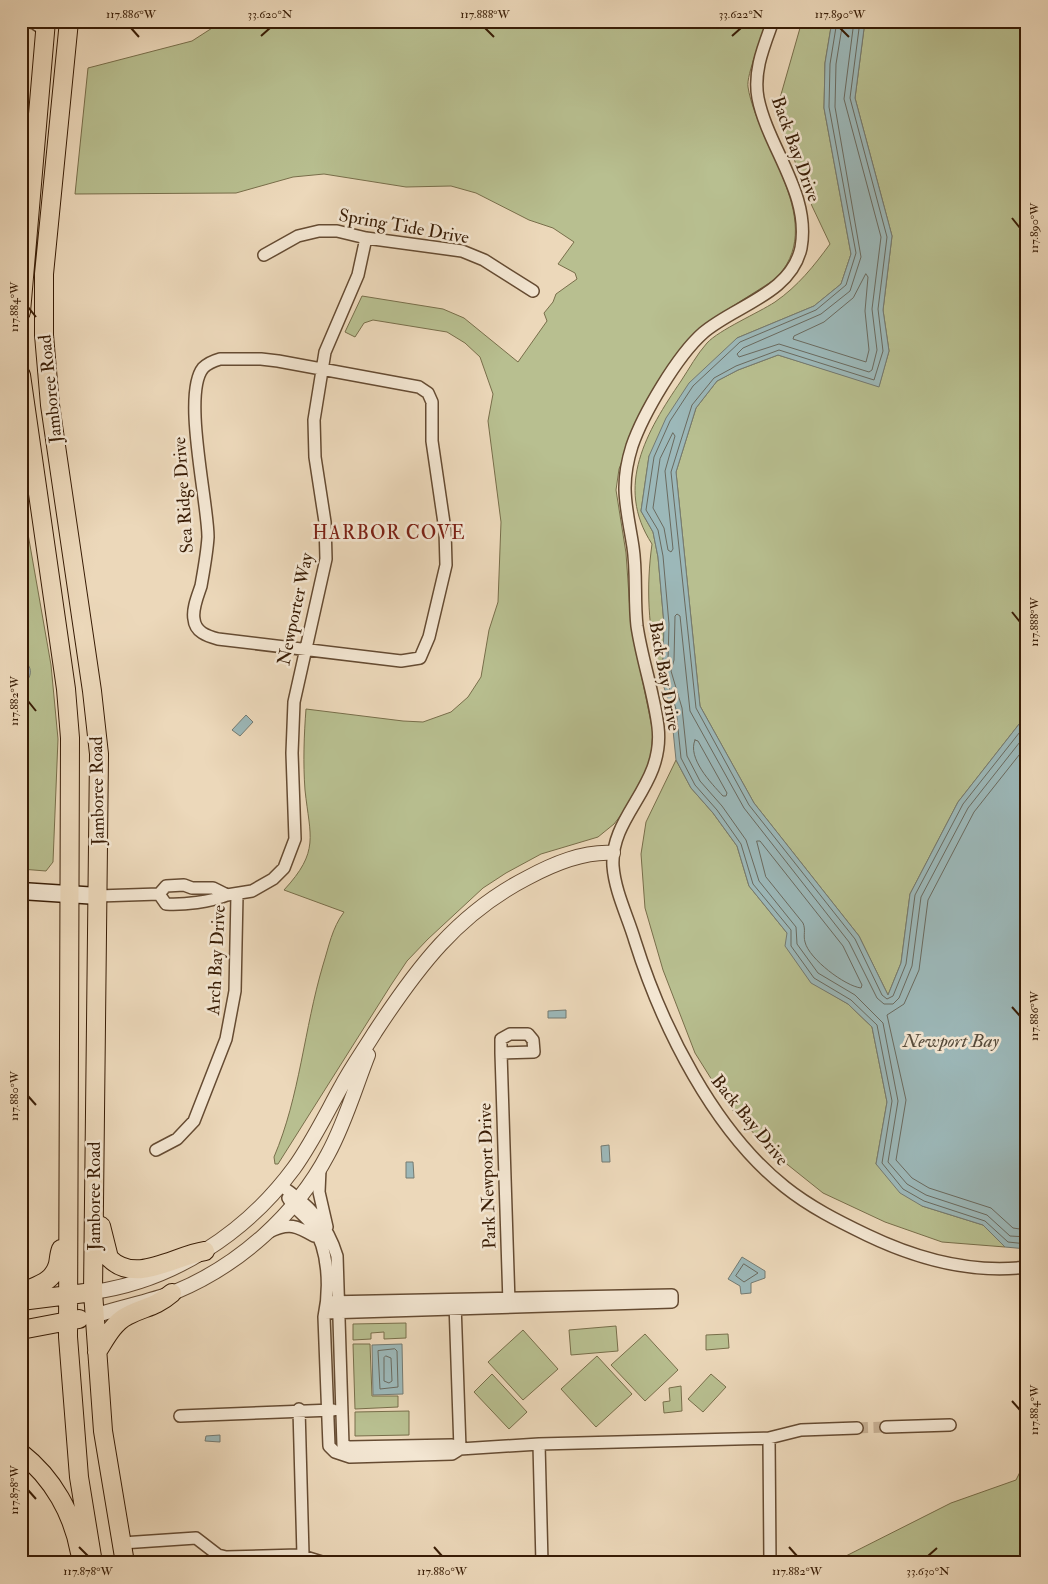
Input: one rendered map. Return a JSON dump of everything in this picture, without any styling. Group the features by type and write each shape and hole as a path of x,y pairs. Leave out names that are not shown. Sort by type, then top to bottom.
{"main road":[{"name":"Jamboree Road","path":"69,21 44,274 44,335 50,405 92,691 99,754 93,1292 109,1475 125,1563"},
{"path":"21,312 46,26"},
{"name":"Jamboree Road","path":"21,375 66,689 70,738 68,1322 70,1376 79,1477 93,1563"},
{"path":"21,891 98,896"},
{"path":"94,1188 106,1251 109,1258 118,1266 146,1269 187,1254 204,1251"},
{"path":"21,1293 37,1288 49,1279 58,1264 60,1250 68,1238"},
{"path":"21,1301 93,1292"},
{"path":"97,1352 117,1323 126,1316 158,1305 172,1293"},
{"path":"21,1330 94,1316"},
{"path":"21,1452 52,1486 65,1506 76,1533 82,1563"}],"street":[{"path":"26,21 46,26"},
{"name":"Back Bay Drive","path":"773,21 760,56 758,98 799,204 802,225 801,244 795,264 784,280 714,325 692,345 646,415 632,448 624,492 633,548 638,629 656,712 659,741 655,766 650,779 622,828 612,853 617,888 644,971 691,1071 709,1101 765,1169 788,1190 821,1212 911,1255 927,1260 974,1267 1027,1266"},
{"name":"Spring Tide Drive","path":"264,255 298,236 319,231 337,231 366,238 441,246 462,251 484,260 533,291"},
{"name":"Newporter Way","path":"159,894 166,904 183,905 191,901 212,901 252,891 273,879 284,868 291,854 295,839 296,823 292,724 296,689 326,559 325,522 313,438 321,370 332,333 358,275 366,238"},
{"name":"Sea Ridge Drive","path":"305,650 206,636 198,630 194,620 205,568 208,536 197,446 196,403 198,382 202,369 209,362 220,359 261,358 321,370"},
{"path":"305,650 401,661 420,658 429,638 446,565 445,530 432,440 432,402 428,393 419,387 321,370"},
{"path":"93,1292 112,1290 148,1279 189,1262 240,1224 280,1185 306,1150 341,1086 378,1029 423,962 446,939 498,894 535,873 597,852 612,853"},
{"path":"98,896 159,894 166,886 213,888 232,895"},
{"path":"191,901 192,888"},
{"name":"Arch Bay Drive","path":"156,1150 177,1139 194,1121 224,1047 232,1015 235,991 232,895"},
{"path":"94,1316 172,1293 203,1278 266,1233 296,1202 320,1168 346,1115 378,1029"},
{"name":"Park Newport Drive","path":"501,1053 509,1303"},
{"path":"320,1168 319,1192 327,1229 337,1256 339,1448"},
{"path":"280,1185 327,1229"},
{"path":"296,1202 312,1225 326,1264 326,1410 329,1446 339,1448 452,1445 460,1449 539,1444 769,1438 801,1430 857,1428"},
{"path":"266,1233 277,1228 292,1226 304,1228 318,1238"},
{"path":"326,1308 509,1303 672,1302 672,1295 509,1303"},
{"path":"455,1304 460,1449"},
{"path":"300,1410 302,1555"},
{"path":"180,1416 340,1410"},
{"path":"886,1427 950,1425"},
{"path":"769,1438 770,1563"},
{"path":"539,1444 542,1563"},
{"path":"122,1543 196,1538 218,1555 226,1557 302,1555 325,1563"}],"green space":[{"path":"223,21 768,21 752,64 748,87 754,110 786,185 793,210 795,235 790,259 774,280 703,325 680,352 639,419 619,469 616,490 626,553 631,625 653,732 650,766 628,806 614,824 598,837 541,854 483,888 428,939 407,961 391,985 278,1164 275,1164 274,1157 290,1110 317,989 331,937 344,912 284,890 303,865 310,843 304,770 306,709 423,722 451,712 468,697 481,677 489,630 498,602 501,522 488,421 493,394 480,357 465,343 447,332 373,320 364,323 355,337 345,332 362,296 443,309 464,318 518,362 547,321 544,313 553,302 556,294 577,279 575,273 558,264 574,242 553,228 529,220 476,193 451,186 406,187 324,174 293,177 236,193 75,194 88,68 192,41"},
{"path":"802,21 832,21 825,63 824,108 851,254 841,284 814,306 737,338 649,456 641,511 653,532 658,557 664,624 663,659 659,671 652,639 649,608 652,544 641,522 636,501 636,480 647,439 668,400 707,343 720,333 783,296 805,275 830,244 812,206 776,112"},
{"path":"865,21 1027,21 1027,714 958,802 910,894 901,963 888,995 859,936 754,803 700,706 676,472 696,408 717,381 738,370 778,355 879,386 889,351 883,310 892,236 855,98"},
{"path":"21,494 51,665 58,739 53,862 46,871 21,869"},
{"path":"676,760 691,788 713,813 737,846 749,886 787,933 811,982 848,1004 872,1027 887,1102 876,1164 922,1206 983,1225 1005,1247 942,1242 885,1222 823,1193 768,1149 727,1104 695,1053 663,970 645,908 641,854 646,822"},
{"path":"406,1323 406,1338 384,1339 384,1332 371,1333 371,1339 353,1340 353,1324"},
{"path":"616,1326 618,1351 571,1355 569,1330"},
{"path":"523,1330 558,1369 523,1400 488,1362"},
{"path":"645,1334 678,1370 645,1401 611,1365"},
{"path":"728,1334 729,1348 706,1350 706,1335"},
{"path":"353,1344 370,1344 372,1396 398,1396 398,1407 355,1409"},
{"path":"597,1356 632,1394 596,1427 561,1389"},
{"path":"492,1374 527,1412 509,1429 474,1392"},
{"path":"711,1374 726,1387 703,1412 688,1399"},
{"path":"681,1386 682,1411 664,1413 663,1402 670,1401 669,1388"},
{"path":"409,1411 409,1435 355,1436 355,1412"},
{"path":"1027,1458 1027,1563 832,1563 951,1503 1016,1480"}],"water":[{"name":"Newport Bay","path":"832,21 865,21 855,98 892,236 883,310 889,351 879,387 778,355 738,370 717,381 696,408 676,472 700,706 754,803 859,936 888,995 901,963 910,894 958,802 1027,714 1027,1249 1005,1247 983,1225 922,1206 900,1193 876,1164 887,1102 872,1027 848,1004 811,983 785,946 787,933 749,886 737,846 713,813 691,788 676,760 671,710 659,671 663,659 664,624 658,557 653,532 641,511 649,456 666,418 689,383 737,338 814,306 841,284 851,254 824,108 825,63"},
{"path":"21,657 30,668 30,676 21,688"},
{"path":"246,715 253,722 240,736 232,730"},
{"path":"566,1010 566,1018 548,1018 548,1011"},
{"path":"609,1145 610,1162 602,1162 601,1146"},
{"path":"406,1162 413,1162 414,1178 406,1178"},
{"path":"742,1257 765,1271 765,1278 751,1283 751,1293 741,1294 740,1286 728,1279"},
{"path":"402,1344 403,1394 373,1395 372,1345"},
{"path":"220,1435 220,1442 205,1441 206,1436"}],"tunnel":[{"path":"857,1428 886,1427"}],"district":[{"name":"HARBOR COVE","path":"389,532"}]}
